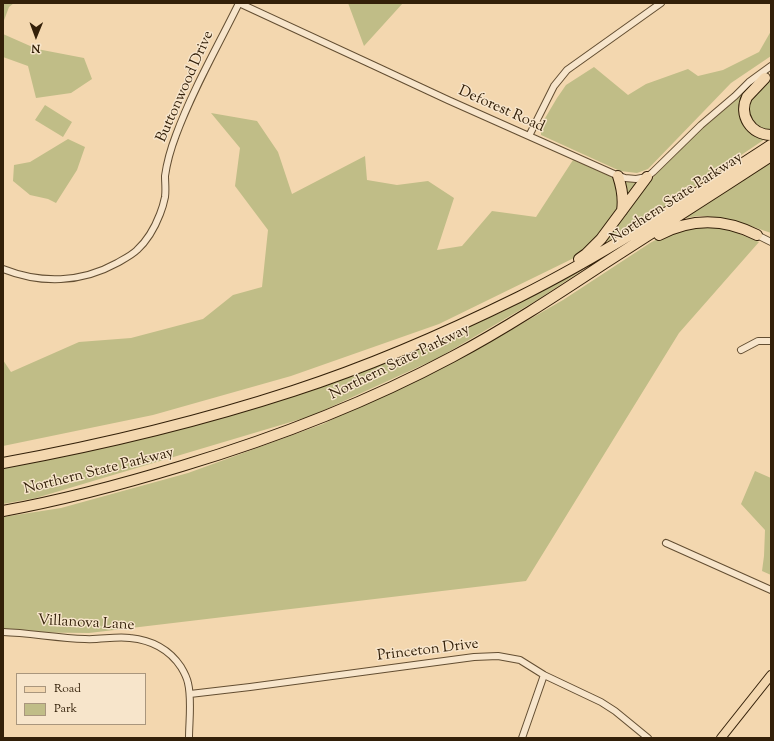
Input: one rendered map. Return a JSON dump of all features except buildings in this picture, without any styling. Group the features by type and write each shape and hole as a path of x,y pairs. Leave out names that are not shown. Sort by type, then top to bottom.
{"highway":[{"path":"768,76 747,97 744,112 746,119 754,130 761,134 771,135"},
{"name":"Northern State Parkway","path":"3,463 129,437 219,414 272,398 364,366 454,328 520,297 585,262 624,239 771,145"},
{"name":"Northern State Parkway","path":"3,511 79,494 155,474 260,441 385,390 456,354 533,310 771,156"},
{"path":"618,176 623,194 621,212"},
{"path":"520,297 547,276 586,254 601,239 647,177"},
{"path":"619,254 668,230 690,224 706,222 722,223 744,229 757,235"}],"main road":[{"path":"721,738 771,675"}],"street":[{"name":"Deforest Road","path":"239,3 448,100 618,176 633,179 647,177"},
{"name":"Buttonwood Drive","path":"3,269 30,277 68,279 106,269 123,260 137,250 147,240 160,213 165,196 165,176 172,145 195,91 239,3"},
{"path":"528,136 554,86 568,70 661,3"},
{"path":"647,177 656,170 680,144 705,121 749,82 771,66"},
{"path":"735,96 768,76"},
{"path":"757,235 771,242"},
{"path":"741,350 758,341 771,341"},
{"path":"666,543 771,590"},
{"name":"Villanova Lane","path":"3,632 86,640 128,637 141,639 155,644 167,651 176,660 188,682 190,694 189,738"},
{"name":"Princeton Drive","path":"190,694 474,657 498,656 520,660 544,675 601,702 615,711 648,738"},
{"path":"522,738 544,675"}],"green space":[{"path":"4,3 14,3 9,7 3,23 3,5"},
{"path":"348,3 403,3 364,46"},
{"path":"771,31 771,56 731,83 648,169 637,173 620,171 541,135 541,125 566,85 594,67 628,95 646,84 688,69 698,76 723,70 759,52"},
{"path":"3,34 37,49 84,58 92,79 71,93 36,98 28,66 3,57"},
{"path":"771,79 771,130 759,128 752,122 748,113 748,104 752,94"},
{"path":"741,95 743,96 740,108 765,139 652,215 603,244 602,242 659,170 691,138"},
{"path":"45,105 72,122 63,137 35,120"},
{"path":"211,113 257,121 278,152 292,194 365,156 367,180 397,185 428,181 454,198 437,250 462,246 492,211 536,217 573,160 613,178 619,189 617,209 594,240 578,256 439,324 291,376 153,415 3,446 3,360 11,372 79,342 131,338 203,319 233,295 262,287 268,230 235,186 240,148"},
{"path":"68,139 85,147 77,170 56,203 48,199 30,195 13,181 14,165 30,162"},
{"path":"771,159 771,233 736,222 709,216 684,218 700,206"},
{"path":"624,181 637,182 628,195 626,193"},
{"path":"704,224 728,229 759,242 679,333 526,581 89,633 3,632 3,517 61,508 188,473 323,424 497,338 563,300 650,243 674,230"},
{"path":"584,269 539,299 438,358 311,416 36,498 3,504 3,466 131,441 418,348 504,311"},
{"path":"755,471 771,478 771,575 762,571 765,530 741,504"}]}
